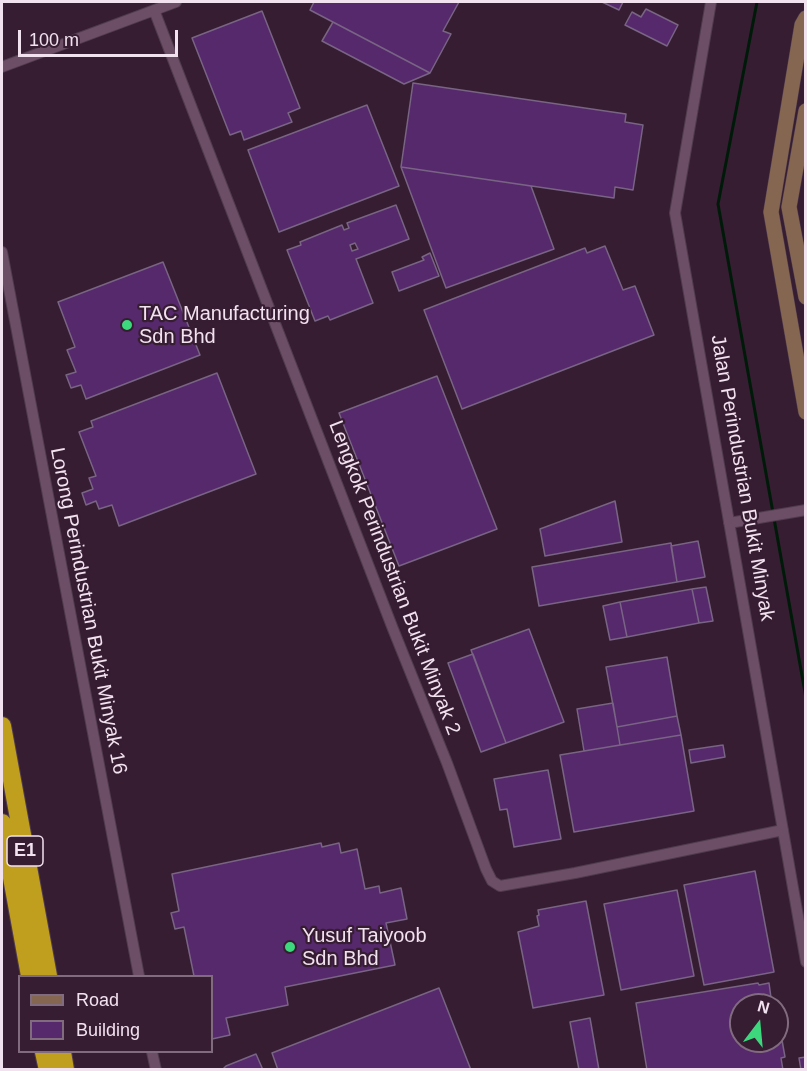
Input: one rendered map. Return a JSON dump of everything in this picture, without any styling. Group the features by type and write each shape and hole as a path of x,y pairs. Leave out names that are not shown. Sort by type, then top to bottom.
{"highway":[{"name":"E1","path":"2,726 48,975"},
{"name":"E1","path":"2,823 30,975"},
{"path":"44,1053 48,1070"},
{"path":"62,1053 65,1070"}],"main road":[{"path":"806,18 802,25 771,212 806,412"},
{"path":"806,111 789,207 806,297"}],"street":[{"path":"2,67 176,2"},
{"name":"Jalan Perindustrian Bukit Minyak","path":"711,2 675,213 734,522 806,962"},
{"name":"Lengkok Perindustrian Bukit Minyak 2","path":"154,10 492,881 500,886 783,830"},
{"name":"Lorong Perindustrian Bukit Minyak 16","path":"2,252 139,975"},
{"path":"734,522 806,510"},
{"path":"152,1053 156,1070"}],"building":[{"path":"314,2 459,2 443,31 451,34 430,73 310,10"},
{"path":"602,2 623,2 619,10"},
{"path":"646,9 678,25 667,46 625,25 632,12 641,17"},
{"path":"262,11 300,108 288,113 292,122 244,140 241,131 230,135 192,38"},
{"path":"333,22 430,73 404,84 322,41"},
{"path":"413,83 626,114 625,122 643,125 633,190 615,187 614,198 401,167"},
{"path":"367,105 399,186 279,232 248,150"},
{"path":"401,167 531,186 554,249 446,288"},
{"path":"396,205 409,239 356,259 373,303 330,320 328,316 315,321 287,250 301,245 300,242 342,225 344,230 349,228 347,223","holes":["355,243 358,249 352,251 350,245"]},
{"path":"605,246 623,290 635,286 654,335 462,409 424,310 585,248 587,253"},
{"path":"430,253 439,276 399,291 392,272 424,260 422,257"},
{"name":"TAC Manufacturing Sdn Bhd","path":"163,262 200,355 86,399 81,385 71,388 66,375 76,372 67,350 75,347 58,302"},
{"path":"217,373 256,474 119,526 112,505 99,509 96,501 86,505 82,493 93,489 89,478 96,476 79,432 93,427 91,421"},
{"path":"437,376 497,529 399,566 339,413"},
{"path":"615,501 622,542 545,556 540,529"},
{"path":"698,541 705,577 677,582 671,546"},
{"path":"671,543 677,582 539,606 532,567"},
{"path":"706,587 713,621 699,623 692,589"},
{"path":"692,589 699,623 627,637 620,602"},
{"path":"620,602 627,637 610,640 603,606"},
{"path":"529,629 564,722 506,743 471,650"},
{"path":"473,654 506,743 481,752 448,663"},
{"path":"667,657 677,716 617,727 606,667"},
{"path":"613,703 620,745 584,751 577,709"},
{"path":"677,716 681,735 620,745 617,727"},
{"path":"681,735 694,811 574,832 560,755"},
{"path":"723,745 725,757 691,763 689,750"},
{"path":"548,770 561,839 514,847 507,809 500,810 494,779"},
{"name":"Yusuf Taiyoob Sdn Bhd","path":"321,843 322,847 339,843 341,853 357,849 365,889 379,886 380,893 401,888 407,919 386,923 395,965 285,987 288,1005 226,1018 230,1035 213,1039 213,975 194,975 184,927 175,929 171,913 179,911 172,874"},
{"path":"755,871 774,972 704,985 684,885"},
{"path":"677,890 694,976 621,990 604,904"},
{"path":"586,901 604,995 533,1008 518,932 539,926 538,910"},
{"path":"769,983 770,993 729,993 729,1053 784,1053 785,1057 781,1058 783,1070 647,1070 636,1003"},
{"path":"439,988 471,1070 278,1070 272,1053"},
{"path":"590,1018 599,1070 579,1070 570,1022"},
{"path":"256,1054 263,1070 222,1070 226,1066"},
{"path":"806,1057 806,1070 801,1070 799,1058"}],"waterway":[{"path":"757,2 718,204 806,698"}],"place":[{"name":"TAC Manufacturing Sdn Bhd","path":"127,325"},
{"name":"Yusuf Taiyoob Sdn Bhd","path":"290,947"}]}
